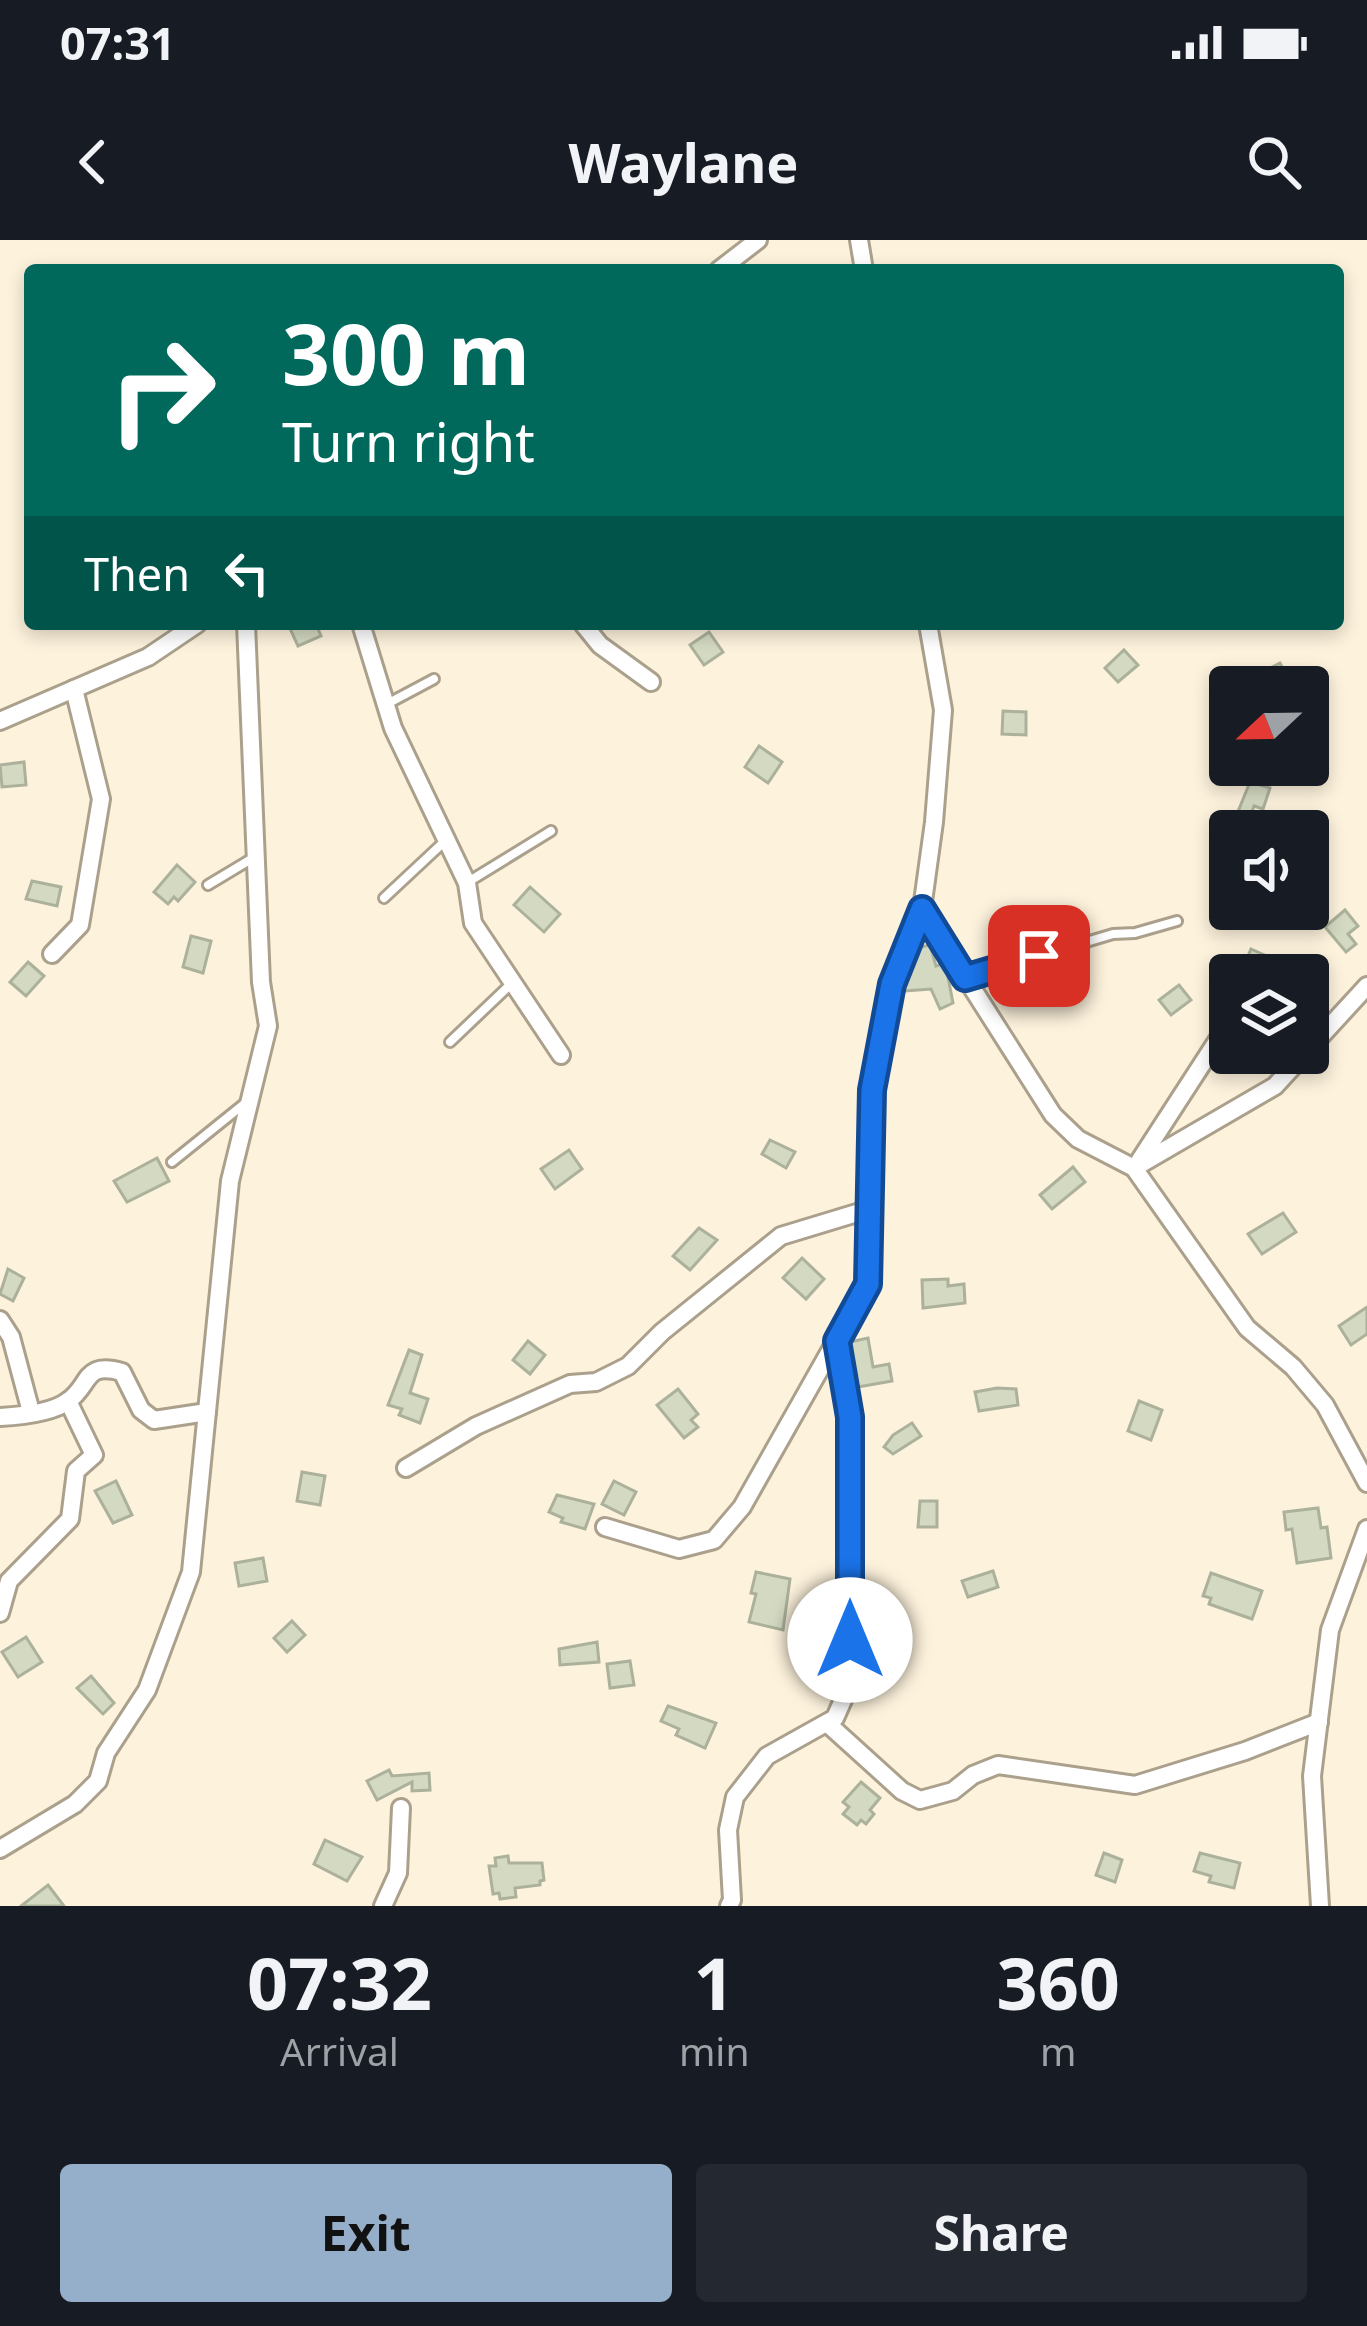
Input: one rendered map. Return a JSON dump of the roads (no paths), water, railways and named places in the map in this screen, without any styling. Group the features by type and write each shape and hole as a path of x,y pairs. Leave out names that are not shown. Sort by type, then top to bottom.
{"street":[{"path":"726,264 758,240"},
{"path":"0,721 148,657 188,630"},
{"path":"0,1849 75,1804 98,1781 106,1753 147,1690 191,1572 230,1180 268,1026 261,982 246,630"},
{"path":"363,630 386,705 467,883 473,923 561,1055"},
{"path":"588,630 600,645 651,682"},
{"path":"605,1527 680,1549 714,1540 742,1508 868,1284 872,1090 892,984 922,909 944,710 929,630"},
{"path":"52,954 80,925 100,799 74,689"},
{"path":"922,909 1053,1115 1078,1139 1134,1168 1247,1328 1293,1367 1325,1405 1367,1483"},
{"path":"1134,1168 1275,1086 1367,986"},
{"path":"1134,1168 1209,1053"},
{"path":"406,1468 476,1426 570,1384 596,1382 628,1366 662,1332 781,1236 871,1209"},
{"path":"0,1320 11,1337 31,1412"},
{"path":"729,1906 733,1900 728,1830 735,1797 767,1756 835,1718 850,1684 850,1417 837,1341"},
{"path":"0,1417 68,1401 86,1376 106,1367 122,1372 141,1410 154,1420 206,1412"},
{"path":"0,1613 9,1581 70,1519 76,1471 94,1455 68,1401"},
{"path":"1320,1906 1312,1776 1330,1630 1367,1529"},
{"path":"828,1724 902,1791 920,1800 953,1791 973,1774 998,1766 1135,1785 1319,1722"},
{"path":"383,1906 398,1873 401,1808"}],"lane":[{"path":"386,705 434,679"},
{"path":"467,883 551,831"},
{"path":"384,898 446,840"},
{"path":"208,885 256,856"},
{"path":"965,978 1113,934 1178,921"},
{"path":"450,1042 513,982"},
{"path":"172,1162 250,1099"}]}
